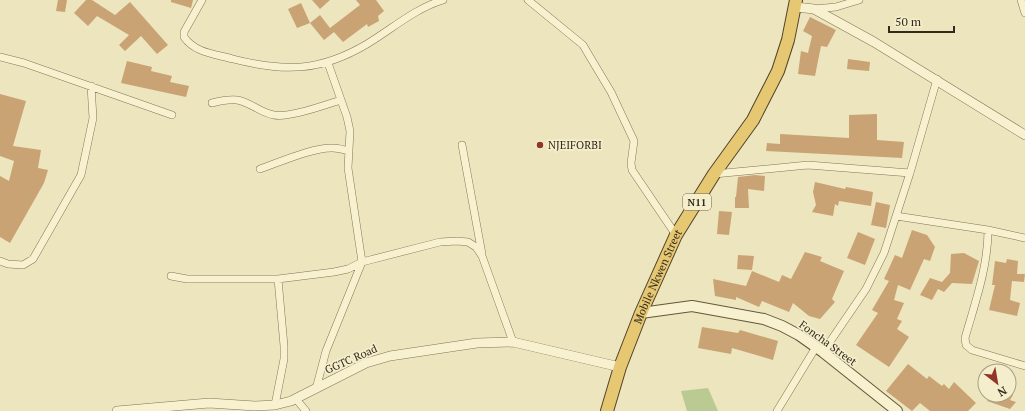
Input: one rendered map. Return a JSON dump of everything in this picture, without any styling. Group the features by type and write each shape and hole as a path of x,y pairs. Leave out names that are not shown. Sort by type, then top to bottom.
{"highway":[{"name":"Mobile Nkwen Street","path":"607,411 620,367 676,235 714,174 753,120 778,70 788,40 796,4"}],"main road":[{"name":"Foncha Street","path":"642,313 692,306 764,319 799,335 820,349 897,411"}],"street":[{"path":"202,0 184,32 184,38 189,44 199,50 254,64 299,68 328,63 367,44 429,4 443,0"},
{"path":"528,0 583,45 611,92 634,141 631,163 632,170 676,235"},
{"path":"814,9 836,7 860,0"},
{"path":"1021,0 1025,13"},
{"path":"796,4 814,9 874,42 1025,135"},
{"path":"0,57 24,63 172,114"},
{"path":"316,389 326,351 362,262 348,168 350,131 328,63"},
{"path":"777,411 820,349 866,289 875,272 884,253 910,174 937,80"},
{"path":"0,261 8,264 24,264 32,259 81,175 93,118 91,86"},
{"path":"212,103 238,100 275,115 288,115 341,100"},
{"path":"462,144 482,256 513,342"},
{"path":"260,169 309,152 326,148 349,151"},
{"path":"714,174 808,165 910,174"},
{"path":"896,216 988,230 1025,238"},
{"path":"988,230 988,245 984,268 965,338 966,345 972,350 1025,366"},
{"path":"171,276 187,279 278,278 348,269 362,262 440,242 468,242 476,248 482,256"},
{"path":"275,405 284,359 278,278"},
{"name":"GGTC Road","path":"117,411 177,408 209,403 255,406 275,405 316,389 366,364 390,356 477,342 513,342 620,367"},
{"path":"296,398 306,411"}],"green space":[{"path":"708,388 718,411 687,411 681,391"}],"building":[{"path":"58,0 67,0 65,12 56,11"},
{"path":"86,0 92,0 115,15 130,2 168,45 157,54 141,36 125,51 119,45 129,35 97,16 88,26 74,13"},
{"path":"171,0 193,0 191,8 171,2"},
{"path":"312,0 330,0 320,9"},
{"path":"356,0 376,0 384,11 378,16 379,21 368,27 367,24 343,42 334,32 324,40 310,23 320,15 330,28 360,5"},
{"path":"301,3 310,23 297,28 288,9"},
{"path":"810,17 836,30 827,47 821,46 815,76 798,74 801,51 808,53 812,36 803,31"},
{"path":"848,59 870,62 869,71 847,69"},
{"path":"127,61 152,67 151,71 172,76 170,82 189,86 186,97 121,83"},
{"path":"0,94 26,101 13,146 41,150 38,168 48,170 44,183 10,243 0,237 0,176 9,181 14,161 0,156"},
{"path":"877,114 877,140 904,142 902,158 766,151 767,143 780,144 780,134 849,138 849,115"},
{"path":"755,175 765,176 764,191 748,189 749,208 735,208 738,177"},
{"path":"815,182 845,189 846,187 873,192 871,206 839,201 838,206 835,204 833,216 812,212 816,205 813,192"},
{"path":"876,202 890,205 886,228 871,225"},
{"path":"719,211 732,212 729,235 717,234"},
{"path":"912,230 927,235 935,247 930,261 924,259 910,290 898,285 894,300 904,303 897,319 902,321 897,329 909,337 889,367 856,345 878,313 872,310 889,281 884,279 895,255 902,258"},
{"path":"858,232 875,239 865,265 847,258"},
{"path":"805,252 822,257 820,261 844,271 832,299 835,302 820,319 809,316 793,303 789,312 762,301 759,307 736,297 736,300 715,296 713,279 746,286 752,271 779,282 782,275 791,279"},
{"path":"964,253 979,261 972,284 952,283 944,292 938,289 932,300 920,295 930,278 942,282 950,273 951,254"},
{"path":"738,255 754,256 752,270 737,269"},
{"path":"1007,259 1018,261 1017,274 1025,274 1024,282 1012,281 1010,300 1020,303 1017,316 989,310 995,285 992,285 995,261 1006,263"},
{"path":"702,327 738,333 740,330 778,341 773,360 732,348 731,354 698,348"},
{"path":"908,364 927,379 929,376 942,386 944,384 949,389 954,382 976,403 968,411 930,411 920,403 912,411 886,391"},
{"path":"993,403 1015,403 1010,409"}],"place":[{"name":"NJEIFORBI","path":"540,145"}]}
